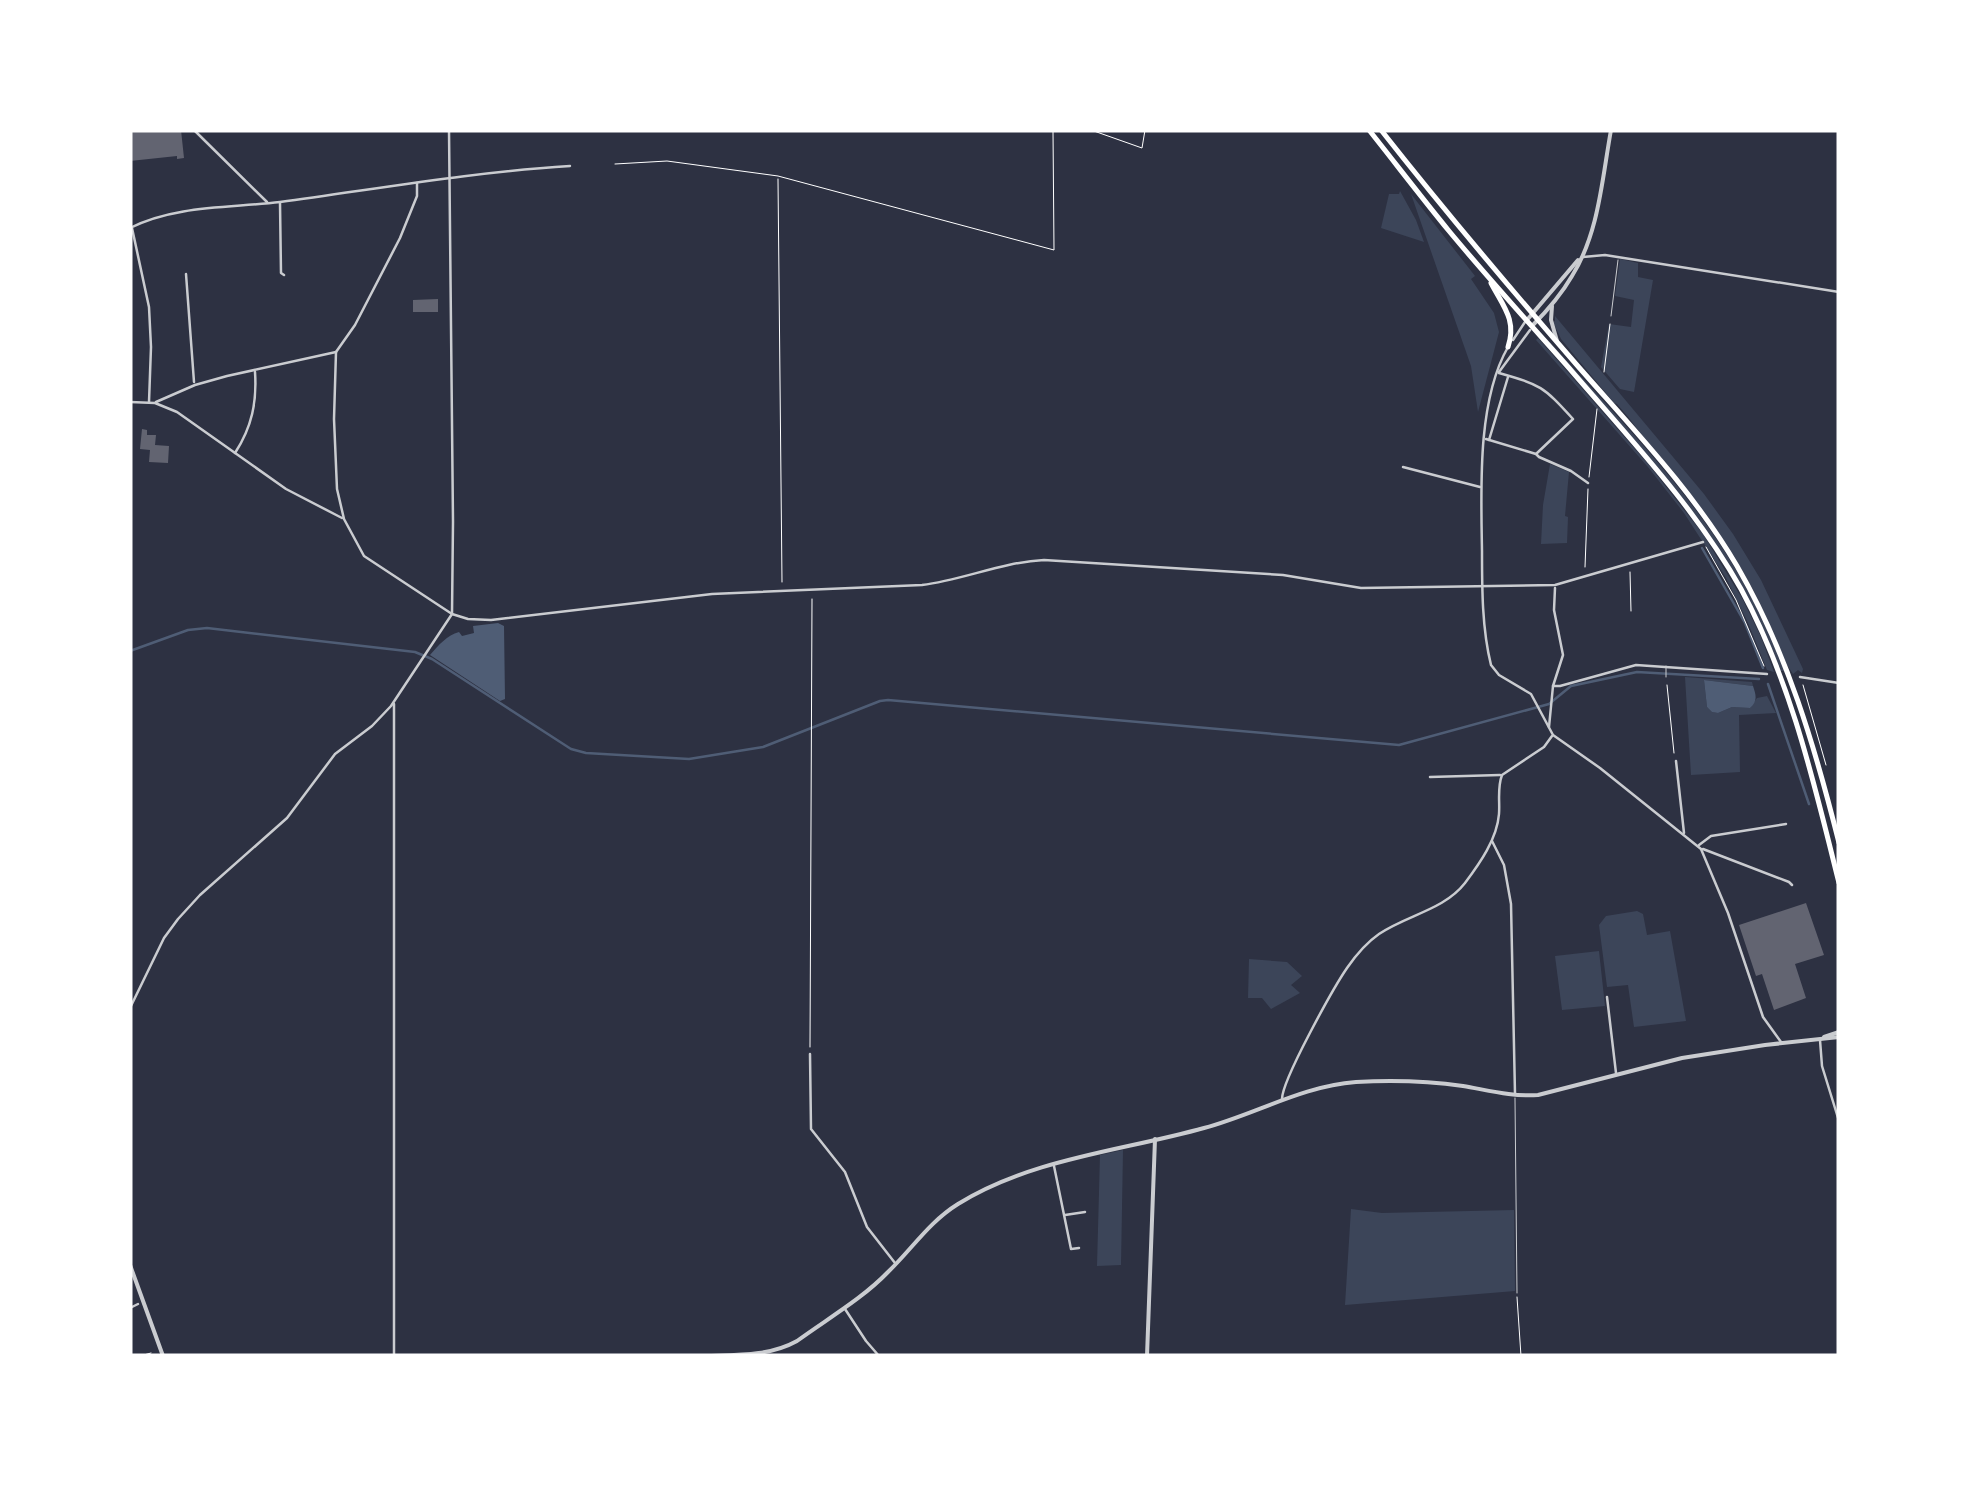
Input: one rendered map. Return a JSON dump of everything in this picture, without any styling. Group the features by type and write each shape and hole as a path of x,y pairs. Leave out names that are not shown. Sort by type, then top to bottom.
{"main road":[{"path":"1370,130 1444,225 1660,474 1698,523 1741,590 1783,684 1811,772 1839,883"},
{"path":"1381,130 1459,229 1706,518 1754,596 1786,666 1812,742 1839,843"},
{"path":"1488,276 1510,318 1508,347"}],"street":[{"path":"194,130 268,204"},
{"path":"130,1008 164,938 178,919 287,818 334,754 372,726 394,703 452,614 449,130"},
{"path":"1610,130 1595,222 1573,276 1538,320 1529,323 1508,347 1498,373 1482,487 1482,586 1491,665 1499,675 1526,689 1553,734 1699,847 1728,913 1764,1017 1782,1043"},
{"path":"149,402 149,307 131,227 158,216 500,170 570,166"},
{"path":"417,182 416,196 400,238 355,325 336,352 335,468 344,519 364,556 452,614 468,619 490,620 696,595 935,583 1020,562 1056,560 1283,575 1361,588 1555,585 1702,542"},
{"path":"280,202 284,276"},
{"path":"1498,373 1532,313 1581,257 1605,255 1839,292"},
{"path":"186,274 195,385"},
{"path":"1554,302 1551,320 1558,342"},
{"path":"155,403 195,385 336,352"},
{"path":"235,453 254,408 254,370"},
{"path":"1498,373 1540,385 1573,418 1536,454"},
{"path":"1487,439 1508,376"},
{"path":"130,402 155,403 177,412 286,490 344,519"},
{"path":"1487,439 1536,454 1588,484"},
{"path":"1403,467 1482,487"},
{"path":"1548,728 1553,686 1563,655 1554,610 1555,585"},
{"path":"1553,686 1632,666 1768,674"},
{"path":"1800,677 1839,682"},
{"path":"394,703 394,1356"},
{"path":"1282,1099 1283,1088 1345,971 1377,935 1457,892 1492,841 1499,818 1502,776 1544,747 1553,734"},
{"path":"1676,761 1684,833"},
{"path":"1430,777 1502,776"},
{"path":"1699,847 1711,836 1786,824"},
{"path":"1492,841 1504,865 1511,904 1515,1095"},
{"path":"1699,847 1792,885"},
{"path":"1606,997 1616,1074"},
{"path":"708,1356 754,1355 793,1344 884,1276 925,1230 958,1204 1006,1182 1054,1164 1206,1128 1282,1099 1339,1084 1394,1081 1456,1085 1515,1095 1544,1094 1692,1056 1839,1034"},
{"path":"1820,1039 1822,1066 1839,1121"},
{"path":"810,1054 811,1129 845,1172 867,1228 896,1264"},
{"path":"1147,1356 1154,1139"},
{"path":"1054,1164 1071,1249 1080,1248"},
{"path":"1064,1216 1085,1212"},
{"path":"130,1265 162,1353"},
{"path":"130,1308 138,1304"},
{"path":"843,1307 879,1356"}],"lane":[{"path":"1611,316 1618,257"},
{"path":"1666,668 1666,677"},
{"path":"1515,1095 1517,1294"}],"path":[{"path":"614,164 668,161 778,176 1054,250 1053,130"},
{"path":"1091,130 1142,148 1145,130"},
{"path":"778,176 782,591"},
{"path":"1604,372 1611,316"},
{"path":"1586,575 1584,543 1596,408"},
{"path":"1702,542 1736,600 1768,674"},
{"path":"1630,563 1631,612"},
{"path":"810,1054 812,591"},
{"path":"1666,677 1676,761"},
{"path":"1800,677 1826,765"},
{"path":"1517,1294 1522,1356"},
{"path":"140,1356 162,1353"}],"shaded area":[{"path":"1400,191 1424,242 1381,228 1389,194"},
{"path":"1411,194 1475,276 1471,279 1494,313 1499,332 1478,412 1471,366"},
{"path":"1620,259 1638,263 1638,277 1653,280 1634,392 1620,389 1601,367 1609,324 1631,327 1634,300 1615,296"},
{"path":"1555,316 1733,534 1761,580 1802,673 1798,670 1793,674 1787,665 1734,556 1629,418 1561,339 1553,322"},
{"path":"1542,333 1641,443 1710,529 1746,587 1785,671 1780,671 1763,629 1702,524"},
{"path":"1538,338 1649,465 1703,534 1743,600 1774,672 1767,670 1726,578 1684,513"},
{"path":"1550,464 1569,472 1567,543 1541,544"},
{"path":"473,626 504,626 505,699 500,701 430,655 455,633 462,636 474,633"},
{"path":"1685,677 1752,682 1753,686 1704,680 1707,707 1712,712 1750,708 1757,698 1767,696 1776,713 1739,715 1740,772 1691,775"},
{"path":"1704,680 1753,686 1754,703 1750,708 1712,712 1707,707"},
{"path":"1637,911 1643,914 1647,935 1670,931 1686,1021 1634,1027 1628,985 1607,987 1599,925 1606,916"},
{"path":"1599,951 1605,1006 1562,1010 1555,956"},
{"path":"1249,959 1287,962 1302,976 1291,985 1300,993 1271,1009 1262,998 1248,998"},
{"path":"1123,1150 1121,1265 1097,1266 1100,1155"},
{"path":"1351,1209 1382,1213 1514,1210 1515,1291 1345,1305"}],"building":[{"path":"130,130 181,130 184,158 130,161"},
{"path":"438,299 438,312 413,312 413,300"},
{"path":"142,429 147,430 147,435 156,435 155,445 169,446 168,463 149,462 150,450 140,449"},
{"path":"1806,903 1824,955 1795,964 1806,998 1774,1010 1762,974 1756,976 1739,925"}],"waterway":[{"path":"1702,548 1745,623 1763,668"},
{"path":"130,651 188,630 207,628 415,652 432,659 571,749 689,759 763,747 888,700 1399,745 1549,704 1571,686 1637,672 1759,679"},
{"path":"1768,684 1809,804"}]}
